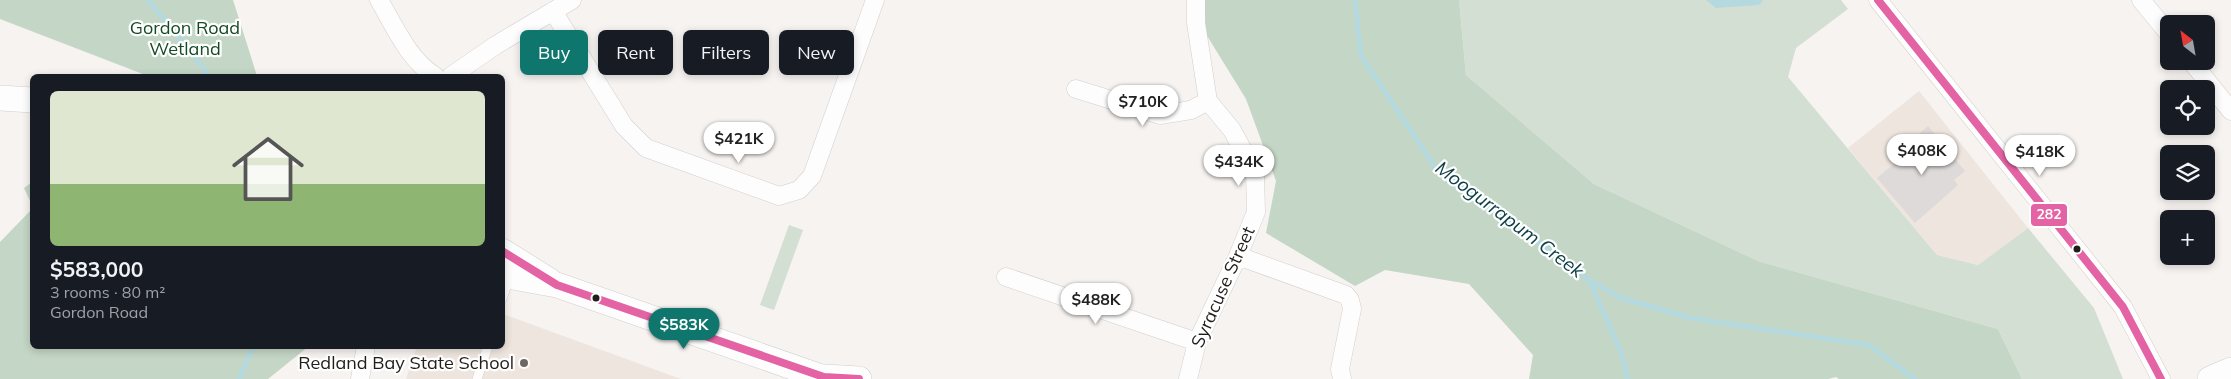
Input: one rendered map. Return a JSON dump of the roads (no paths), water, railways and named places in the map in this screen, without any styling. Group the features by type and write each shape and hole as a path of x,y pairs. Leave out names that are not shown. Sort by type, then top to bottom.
{"street":[{"path":"379,0 414,59 422,68 432,74"},
{"path":"454,74 496,45 572,0"},
{"path":"553,12 624,126 646,148 779,196 799,190 812,176 875,0"},
{"path":"1076,89 1160,115 1190,110 1208,102 1196,23 1196,0"},
{"path":"1878,0 2123,308 2161,379"},
{"path":"2141,0 2160,23"},
{"path":"2198,70 2231,111"},
{"path":"0,98 30,100"},
{"name":"Syracuse Street","path":"1188,379 1197,342 1238,256 1256,212 1255,173 1232,130 1208,102"},
{"path":"505,253 557,285 825,378 859,379"},
{"path":"1238,256 1346,295 1350,300 1352,309 1340,369 1342,379"},
{"path":"1006,277 1197,342"},
{"path":"505,284 557,285"},
{"path":"360,379 365,349"},
{"path":"2210,379 2231,370"}],"lane":[{"path":"477,379 487,349"}],"water":[{"path":"1706,0 1763,0 1759,5 1716,8"}],"waterway":[{"path":"148,0 206,74"},
{"name":"Moogurrapum Creek","path":"1355,0 1361,56 1435,167 1589,280 1621,298 1691,318 1869,345 1915,379"},
{"name":"Moogurrapum Creek","path":"1589,280 1621,352 1628,379"},
{"path":"239,379 252,349"}],"place":[{"name":"Redland Bay State School","path":"524,363"}],"park label":[{"name":"Gordon Road Wetland","path":"185,38"}]}
